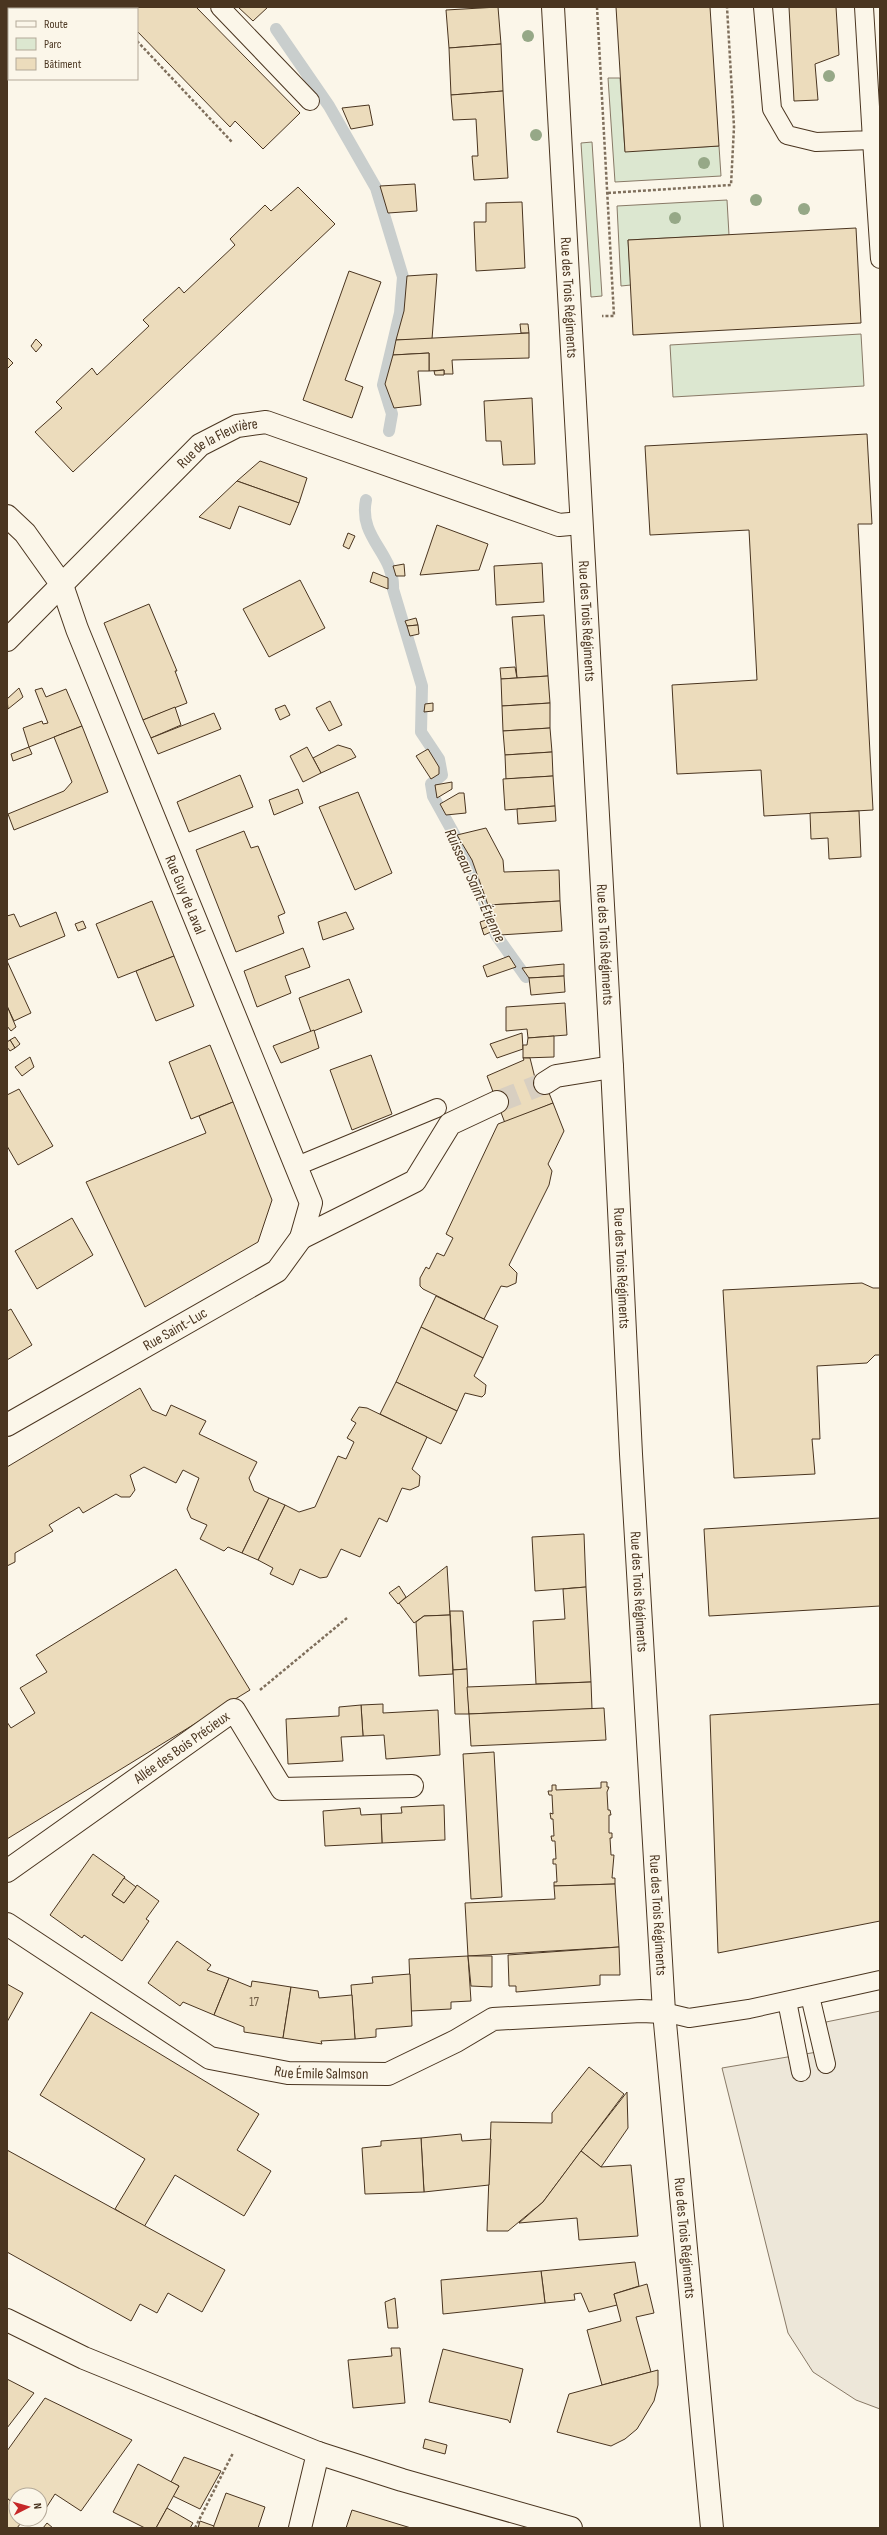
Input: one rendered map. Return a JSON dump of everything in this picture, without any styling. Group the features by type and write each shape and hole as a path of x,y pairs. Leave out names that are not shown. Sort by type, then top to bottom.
{"street":[{"name":"Rue des Trois Régiments","path":"553,7 612,1067 631,1462 664,2012 712,2528"},
{"name":"Rue de la Fleurière","path":"7,640 200,445 237,426 266,422 559,525 581,523"},
{"name":"Rue Guy de Laval","path":"7,516 25,534 62,585 77,629 297,1166 311,1204"},
{"path":"545,1083 556,1076 612,1067"},
{"path":"301,1238 415,1180 450,1124 497,1102"},
{"name":"Rue Saint-Luc","path":"7,1425 277,1271 301,1238 311,1204"},
{"name":"Allée des Bois Précieux","path":"7,1871 234,1710 282,1788 412,1786"},
{"name":"Rue Émile Salmson","path":"7,1924 210,2058 288,2073 388,2074 456,2041 493,2019 641,2011 664,2012"},
{"path":"7,2320 84,2358 318,2453 402,2480 571,2528"},
{"path":"300,2528 318,2453"}],"lane":[{"path":"220,7 310,100"},
{"path":"763,7 772,109 787,134 816,142 872,140"},
{"path":"864,7 880,259"},
{"path":"297,1166 437,1108"},
{"path":"664,2012 689,2018 787,2001 880,1980"},
{"path":"810,1996 826,2064"},
{"path":"787,2001 801,2072"}],"path":[{"path":"570,318 614,316 597,7"},
{"path":"608,193 731,185 734,127 727,7"},
{"path":"138,42 232,142"},
{"path":"234,1710 348,1618"},
{"path":"195,2528 247,2424"}],"green space":[{"path":"608,78 620,78 625,151 719,146 721,176 615,182"},
{"path":"592,142 602,296 591,297 581,143"},
{"path":"727,200 729,235 628,240 631,285 621,286 617,206"},
{"path":"861,334 864,386 673,397 670,345"}],"shaded area":[{"path":"880,2011 880,2409 856,2400 813,2372 788,2333 722,2068 829,2050 826,2022"}],"building":[{"path":"123,7 196,7 300,113 263,149 235,121 230,127 138,32 138,8"},
{"path":"238,7 268,7 253,21"},
{"path":"498,7 501,44 449,48 446,10"},
{"path":"616,7 710,7 719,146 625,152"},
{"path":"789,7 836,7 839,55 815,64 818,100 794,101"},
{"path":"501,44 503,91 451,95 449,48"},
{"path":"503,91 508,178 474,180 472,156 478,156 476,119 453,120 451,95"},
{"path":"369,105 373,125 351,129 342,108"},
{"path":"415,184 417,211 388,213 380,186"},
{"path":"298,187 335,224 73,472 35,432 62,408 56,402 92,368 97,375 149,326 143,320 179,287 184,293 235,245 230,239 265,205 271,211"},
{"path":"522,202 525,268 476,271 474,222 486,222 486,203"},
{"path":"856,228 861,323 633,335 628,240"},
{"path":"349,271 381,282 345,380 363,387 352,418 303,400"},
{"path":"437,274 432,339 396,340 404,311 407,276"},
{"path":"520,324 528,324 529,333 521,333"},
{"path":"529,333 529,358 452,360 453,374 444,374 444,370 429,371 429,353 393,355 396,340"},
{"path":"36,339 42,345 36,352 31,346"},
{"path":"429,353 429,371 418,371 421,405 394,408 385,384 393,355"},
{"path":"7,357 13,363 7,369"},
{"path":"444,370 444,375 435,375 434,371"},
{"path":"532,398 535,464 503,465 501,441 486,441 484,401"},
{"path":"867,434 872,524 858,524 873,810 764,816 761,770 677,774 672,685 757,680 749,530 650,535 645,446"},
{"path":"260,461 307,478 299,503 237,481"},
{"path":"237,481 299,503 290,525 239,506 230,529 199,517"},
{"path":"437,525 488,544 479,570 420,575"},
{"path":"348,533 355,536 349,549 343,546"},
{"path":"542,563 544,602 496,605 494,566"},
{"path":"404,564 405,576 396,576 393,566"},
{"path":"373,572 388,578 388,589 370,582"},
{"path":"300,580 325,628 269,657 243,609"},
{"path":"149,604 177,671 175,671 187,703 143,720 104,623"},
{"path":"544,615 548,676 517,678 512,617"},
{"path":"416,618 418,625 407,626 405,621"},
{"path":"418,625 419,634 410,636 407,626"},
{"path":"515,667 517,678 501,679 500,668"},
{"path":"548,676 550,703 502,706 501,679"},
{"path":"19,688 23,697 8,709 7,699"},
{"path":"42,688 46,697 66,689 82,726 29,747 23,728 42,721 43,724 48,723 35,690"},
{"path":"330,701 342,725 329,731 316,708"},
{"path":"433,703 433,711 424,712 425,704"},
{"path":"550,703 550,728 503,731 502,706"},
{"path":"285,705 290,715 280,720 275,709"},
{"path":"175,707 181,725 151,738 143,720"},
{"path":"214,713 221,729 158,754 151,738"},
{"path":"82,726 108,792 14,830 8,814 64,791 72,782 54,737"},
{"path":"550,728 552,752 505,755 503,731"},
{"path":"338,745 351,749 356,757 321,773 313,758"},
{"path":"29,747 32,754 13,761 11,754"},
{"path":"307,747 321,773 303,782 290,756"},
{"path":"428,749 439,767 439,774 431,779 416,756"},
{"path":"552,752 553,776 506,779 505,755"},
{"path":"240,775 253,807 189,832 177,802"},
{"path":"553,776 555,806 505,810 503,779"},
{"path":"452,782 452,789 437,798 435,785"},
{"path":"298,789 303,803 274,815 269,800"},
{"path":"358,792 392,873 355,890 319,807"},
{"path":"459,793 464,793 466,813 446,815 440,804"},
{"path":"555,806 556,821 518,824 517,809"},
{"path":"859,811 861,857 829,859 828,838 811,839 810,813"},
{"path":"486,828 503,860 504,872 559,870 560,901 488,905 472,860 457,835"},
{"path":"244,831 251,848 258,846 285,913 278,916 284,933 236,952 196,850"},
{"path":"152,901 174,956 118,978 96,924"},
{"path":"560,901 562,931 500,935 488,905"},
{"path":"56,912 65,936 7,960 7,916 14,914 20,927"},
{"path":"346,912 354,929 323,940 318,922"},
{"path":"489,919 491,925 482,929 480,922"},
{"path":"83,921 86,928 78,931 75,924"},
{"path":"491,925 493,931 484,935 482,929"},
{"path":"303,948 310,967 285,976 291,993 257,1007 244,971"},
{"path":"174,956 194,1006 156,1021 136,971"},
{"path":"509,956 516,967 487,977 483,966"},
{"path":"7,961 31,1013 14,1021 7,1006"},
{"path":"564,964 564,976 529,978 522,968"},
{"path":"564,976 565,992 531,995 529,978"},
{"path":"349,979 362,1012 311,1032 299,998"},
{"path":"565,1003 567,1035 528,1038 527,1029 506,1031 506,1007"},
{"path":"7,1006 16,1027 11,1031 7,1026"},
{"path":"314,1030 319,1048 281,1063 273,1046"},
{"path":"522,1033 523,1049 497,1058 490,1044"},
{"path":"554,1036 554,1057 523,1058 523,1045 527,1045 528,1038"},
{"path":"15,1037 20,1044 15,1048 10,1040"},
{"path":"10,1040 15,1048 10,1051 7,1047 7,1042"},
{"path":"210,1045 233,1102 191,1119 169,1062"},
{"path":"371,1055 392,1114 352,1130 330,1070"},
{"path":"30,1057 34,1067 22,1076 15,1067"},
{"path":"523,1058 530,1058 535,1078 545,1083 553,1103 505,1123 487,1076 524,1060"},
{"path":"19,1089 53,1146 18,1165 7,1146 7,1095"},
{"path":"233,1102 272,1200 258,1242 145,1307 86,1182 206,1133 199,1116"},
{"path":"553,1103 564,1131 548,1164 552,1171 549,1185 509,1265 517,1273 516,1283 507,1287 501,1286 484,1319 423,1289 420,1286 420,1278 426,1267 429,1269 437,1253 444,1256 453,1238 446,1234 498,1124"},
{"path":"72,1218 93,1255 37,1289 15,1251"},
{"path":"862,1283 873,1288 880,1288 880,1355 875,1355 867,1363 817,1366 820,1439 812,1439 815,1474 734,1478 723,1290"},
{"path":"436,1296 498,1326 483,1358 421,1327"},
{"path":"11,1309 32,1345 7,1360 7,1311"},
{"path":"421,1327 483,1358 474,1376 486,1385 485,1394 482,1397 465,1393 457,1411 396,1382"},
{"path":"396,1382 457,1411 441,1444 380,1414"},
{"path":"140,1388 152,1410 166,1416 171,1405 206,1421 199,1434 257,1462 249,1478 254,1491 269,1498 242,1553 228,1547 224,1551 200,1539 207,1525 191,1518 187,1509 199,1478 183,1470 176,1483 144,1467 130,1475 135,1490 130,1497 121,1497 116,1494 83,1513 79,1507 49,1525 53,1531 15,1553 15,1562 7,1566 7,1467"},
{"path":"359,1407 367,1408 427,1437 412,1469 420,1476 419,1486 410,1490 402,1488 387,1522 379,1518 360,1557 341,1549 327,1577 320,1578 300,1569 293,1585 270,1574 273,1568 258,1560 285,1505 299,1512 315,1507 338,1456 346,1459 354,1442 347,1438 356,1423 351,1420"},
{"path":"269,1498 285,1505 258,1560 242,1553"},
{"path":"880,1518 880,1606 709,1616 704,1529"},
{"path":"584,1534 586,1587 535,1591 532,1537"},
{"path":"447,1566 450,1615 424,1616 414,1623 399,1603"},
{"path":"176,1569 250,1690 7,1839 7,1722 11,1728 35,1713 20,1688 47,1672 36,1655"},
{"path":"399,1586 406,1597 398,1604 389,1593"},
{"path":"586,1587 591,1682 536,1684 533,1621 565,1619 563,1589"},
{"path":"450,1611 463,1611 467,1669 453,1670"},
{"path":"450,1615 453,1674 419,1676 416,1622 424,1616"},
{"path":"467,1669 469,1714 455,1714 453,1670"},
{"path":"591,1682 592,1709 469,1714 467,1687"},
{"path":"383,1704 383,1713 438,1710 440,1755 386,1759 384,1735 363,1736 361,1705"},
{"path":"880,1704 880,1921 718,1953 710,1715"},
{"path":"361,1705 363,1736 341,1737 343,1761 288,1764 286,1719 339,1716 339,1707"},
{"path":"604,1708 606,1740 471,1746 469,1714"},
{"path":"494,1752 502,1897 471,1899 463,1754"},
{"path":"601,1782 607,1782 607,1787 609,1787 607,1792 608,1810 610,1810 611,1815 609,1815 609,1833 612,1833 612,1838 610,1838 611,1855 614,1855 612,1878 615,1878 615,1884 554,1886 554,1882 557,1882 556,1864 553,1864 553,1859 556,1859 555,1841 552,1841 551,1836 554,1836 553,1819 551,1819 550,1813 553,1814 552,1795 549,1795 548,1791 552,1791 552,1785 556,1785 556,1790 601,1788"},
{"path":"444,1805 445,1840 382,1843 381,1814 402,1813 401,1807"},
{"path":"360,1808 361,1815 381,1814 382,1843 325,1846 323,1811"},
{"path":"93,1854 125,1877 112,1895 124,1903 137,1885 159,1901 146,1919 149,1921 122,1961 84,1935 82,1938 50,1915"},
{"path":"124,1878 136,1887 124,1903 112,1895"},
{"path":"615,1884 619,1947 468,1956 465,1903 555,1899 554,1886"},
{"path":"177,1941 211,1965 207,1970 229,1978 214,2015 183,2002 180,2006 148,1983"},
{"path":"619,1947 620,1975 600,1975 600,1985 516,1992 516,1986 509,1986 508,1955"},
{"path":"468,1956 471,2001 451,2002 451,2009 411,2011 409,1959"},
{"path":"468,1956 492,1956 492,1987 471,1986"},
{"path":"410,1974 412,2026 376,2029 376,2037 355,2039 351,1985 373,1983 372,1977"},
{"path":"229,1978 251,1987 252,1981 291,1987 283,2038 244,2032 244,2027 214,2015"},
{"path":"7,1984 23,1993 7,2022"},
{"path":"291,1987 318,1991 319,1998 352,1995 355,2039 321,2041 322,2044 283,2038"},
{"path":"91,2012 259,2114 237,2150 271,2171 244,2216 175,2175 144,2227 115,2209 145,2159 40,2095"},
{"path":"589,2067 624,2094 543,2202 508,2231 487,2231 491,2122 552,2123 552,2113"},
{"path":"627,2092 628,2128 601,2167 581,2151"},
{"path":"461,2134 462,2141 491,2139 489,2185 424,2192 421,2138"},
{"path":"421,2138 424,2192 365,2194 362,2148 381,2146 381,2141"},
{"path":"7,2150 225,2270 202,2312 168,2293 157,2313 140,2304 131,2321 7,2252"},
{"path":"581,2151 601,2167 631,2165 638,2236 579,2240 577,2218 519,2223 543,2202"},
{"path":"635,2262 639,2286 614,2294 617,2305 589,2312 581,2293 574,2294 575,2300 545,2303 541,2271"},
{"path":"541,2271 545,2303 443,2314 441,2280"},
{"path":"647,2284 654,2313 636,2317 651,2372 602,2385 587,2330 621,2321 614,2294"},
{"path":"395,2298 398,2328 388,2328 385,2302"},
{"path":"391,2348 400,2348 405,2403 353,2408 348,2360 392,2356"},
{"path":"443,2349 523,2369 510,2423 508,2420 429,2402"},
{"path":"658,2370 658,2385 654,2401 637,2429 625,2439 611,2446 557,2432 569,2394"},
{"path":"7,2379 34,2393 7,2428"},
{"path":"45,2398 132,2440 81,2511 55,2494 48,2505 48,2487 8,2487 8,2499 7,2451"},
{"path":"425,2439 447,2445 445,2454 423,2448"},
{"path":"184,2457 221,2471 200,2509 173,2496 179,2486 171,2482"},
{"path":"138,2464 179,2486 156,2528 145,2528 113,2512"},
{"path":"226,2493 265,2507 258,2528 213,2528"},
{"path":"7,2498 8,2527 18,2527 7,2528"},
{"path":"167,2508 193,2523 190,2528 156,2528"},
{"path":"352,2510 411,2528 346,2528"},
{"path":"200,2521 214,2526 213,2528 198,2528"},
{"path":"48,2524 53,2528 43,2528 48,2527"}],"waterway":[{"path":"276,29 329,106 376,188 403,277 400,313 383,385 392,414 389,431"},
{"name":"Ruisseau Saint-Étienne","path":"366,500 365,513 367,525 383,555 392,577 393,589 422,686 421,732 439,759 442,775 431,784 433,796 470,863 496,935 526,977"}],"tunnel":[{"path":"497,1102 545,1083"}]}
